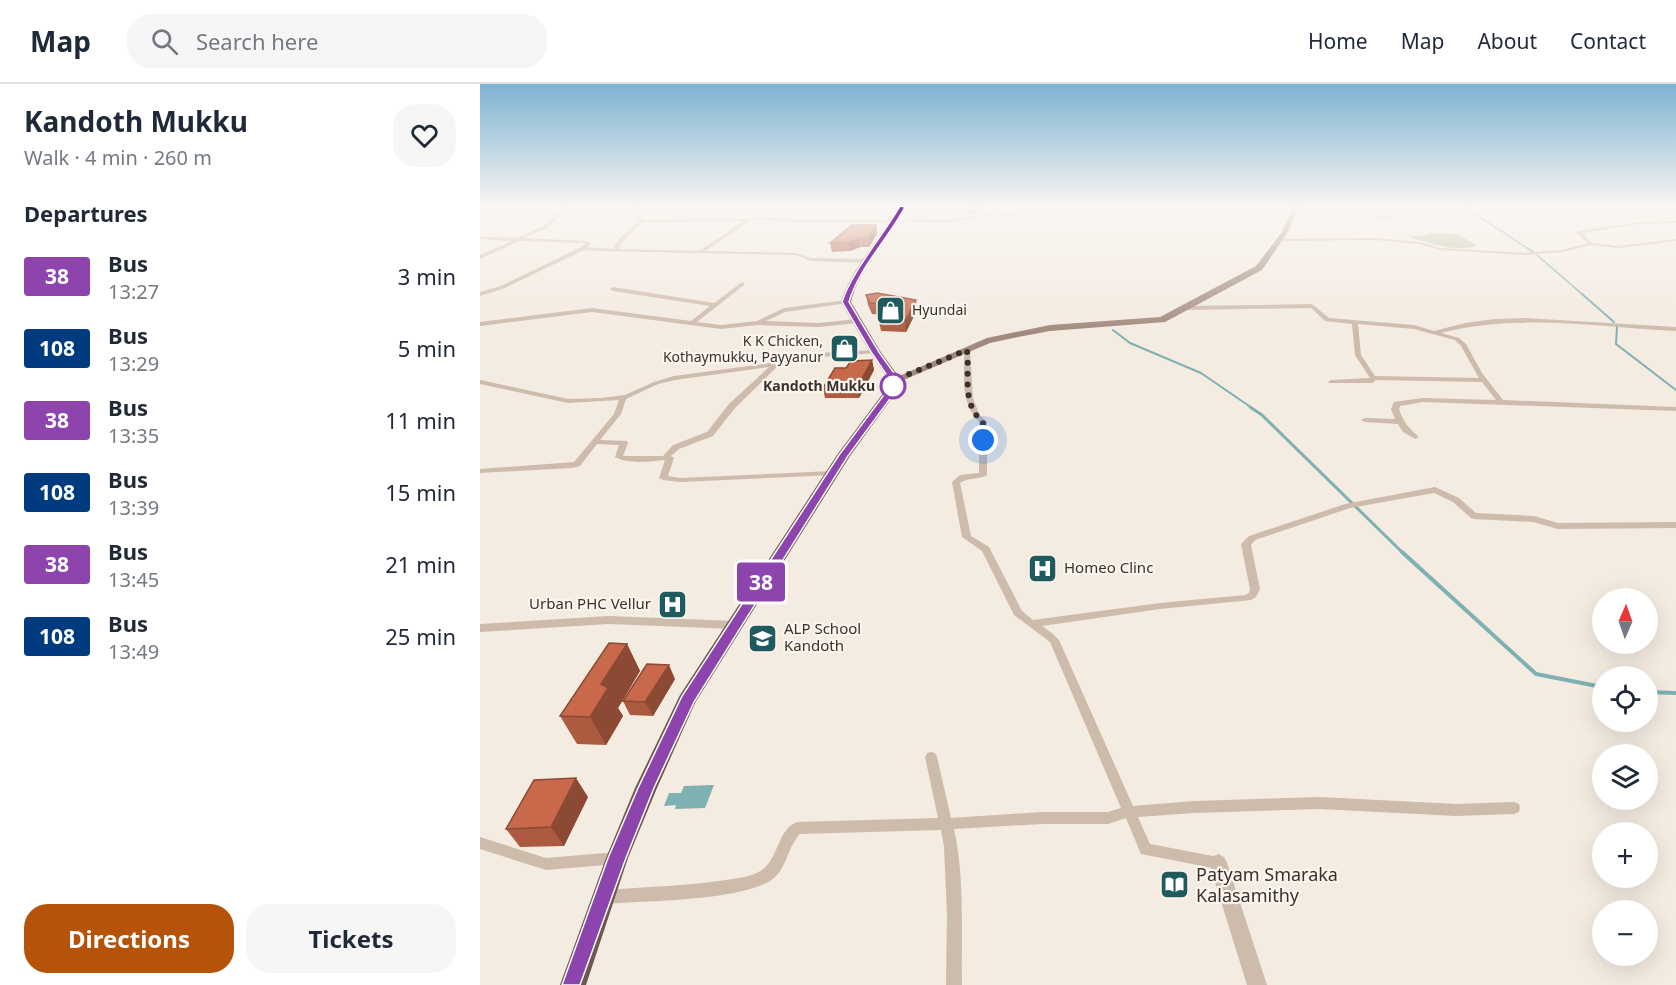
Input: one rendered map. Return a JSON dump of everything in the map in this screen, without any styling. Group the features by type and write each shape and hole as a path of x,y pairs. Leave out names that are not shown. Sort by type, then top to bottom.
{"highway":[{"path":"573,985 617,858 646,788 687,700 832,473 893,388 895,380 875,352 846,302 850,287 877,249"}],"main road":[{"path":"895,380 987,341 1050,328 1162,320 1253,273 1273,249"}],"street":[{"path":"480,257 499,249"},
{"path":"480,294 503,287 581,249"},
{"path":"600,249 796,254 811,259 870,261"},
{"path":"700,252 705,249"},
{"path":"1441,249 1524,254 1571,249"},
{"path":"692,323 742,284"},
{"path":"613,289 716,305"},
{"path":"758,323 783,310 846,302"},
{"path":"1185,308 1312,306 1327,320 1414,327 1436,332 1457,339 1464,345 1483,380 1501,402"},
{"path":"480,324 592,310 730,327 758,323 819,325 857,321"},
{"path":"1436,332 1475,322 1507,320 1593,322 1676,329"},
{"path":"1355,322 1358,355 1373,378"},
{"path":"967,350 967,385 973,414 983,422 983,475 963,477 956,482 967,537 986,549 1018,613 1024,620 1054,640 1071,682 1097,733 1128,812 1146,850 1218,863 1257,985"},
{"path":"480,382 568,400 623,398 656,383 674,378 776,364 819,355 875,352"},
{"path":"665,458 676,447 710,434 732,406 776,364"},
{"path":"1331,382 1367,382 1372,381 1373,378 1483,380"},
{"path":"480,471 577,464 604,433 617,414 623,398"},
{"path":"1415,437 1401,422 1395,409 1397,404 1423,400 1676,409"},
{"path":"1365,420 1401,422"},
{"path":"594,442 624,443 619,457 629,459 670,458 663,478 680,480 832,473"},
{"path":"1032,624 1160,606 1247,598 1253,595 1255,590 1246,544 1248,541 1299,521 1353,505 1435,490 1456,500 1474,516 1534,519 1558,526 1676,525"},
{"path":"480,627 609,620 734,625"},
{"path":"931,757 951,847 954,985"},
{"path":"605,897 710,889 758,881 775,867 788,835 796,828 945,824 1042,818 1108,818 1128,812 1194,807 1319,803 1456,810 1514,808"},
{"path":"480,843 546,864 617,858"}],"water":[{"path":"714,785 705,808 675,809 676,805 664,806 669,793 681,793 684,786"}],"building":[{"path":"877,293 916,300 905,321 879,321 888,305 870,303 866,295"},
{"path":"872,360 857,388 823,388 835,368 846,368 851,361"},
{"path":"609,643 627,644 601,684 608,688 590,717 560,716"},
{"path":"647,664 669,665 645,702 623,701"},
{"path":"576,778 551,827 506,829 534,780"}],"waterway":[{"path":"1529,249 1533,252"},
{"path":"1537,255 1583,295"},
{"path":"1582,294 1614,322"},
{"path":"1617,327 1616,344 1676,390"},
{"path":"1113,330 1130,343 1201,373 1252,408"},
{"path":"1250,407 1262,415 1404,554"},
{"path":"1402,552 1536,674 1592,685"},
{"path":"1658,692 1676,693"}],"bus line":[{"name":"38","path":"573,985 617,858 646,788 687,700 844,455 893,388 895,380 875,352 846,302 850,287 878,249"}],"place":[{"name":"Hyundai","path":"891,310"},
{"name":"K K Chicken, Kothaymukku, Payyanur","path":"844,349"},
{"name":"Kandoth Mukku","path":"893,386"},
{"name":"Homeo Clinc","path":"1043,568"},
{"name":"Urban PHC Vellur","path":"672,604"},
{"name":"ALP School Kandoth","path":"763,638"},
{"name":"Patyam Smaraka Kalasamithy","path":"1175,885"}],"route":[{"path":"893,386 895,380 910,371 967,350 967,385 973,414 983,422 983,440"}]}
